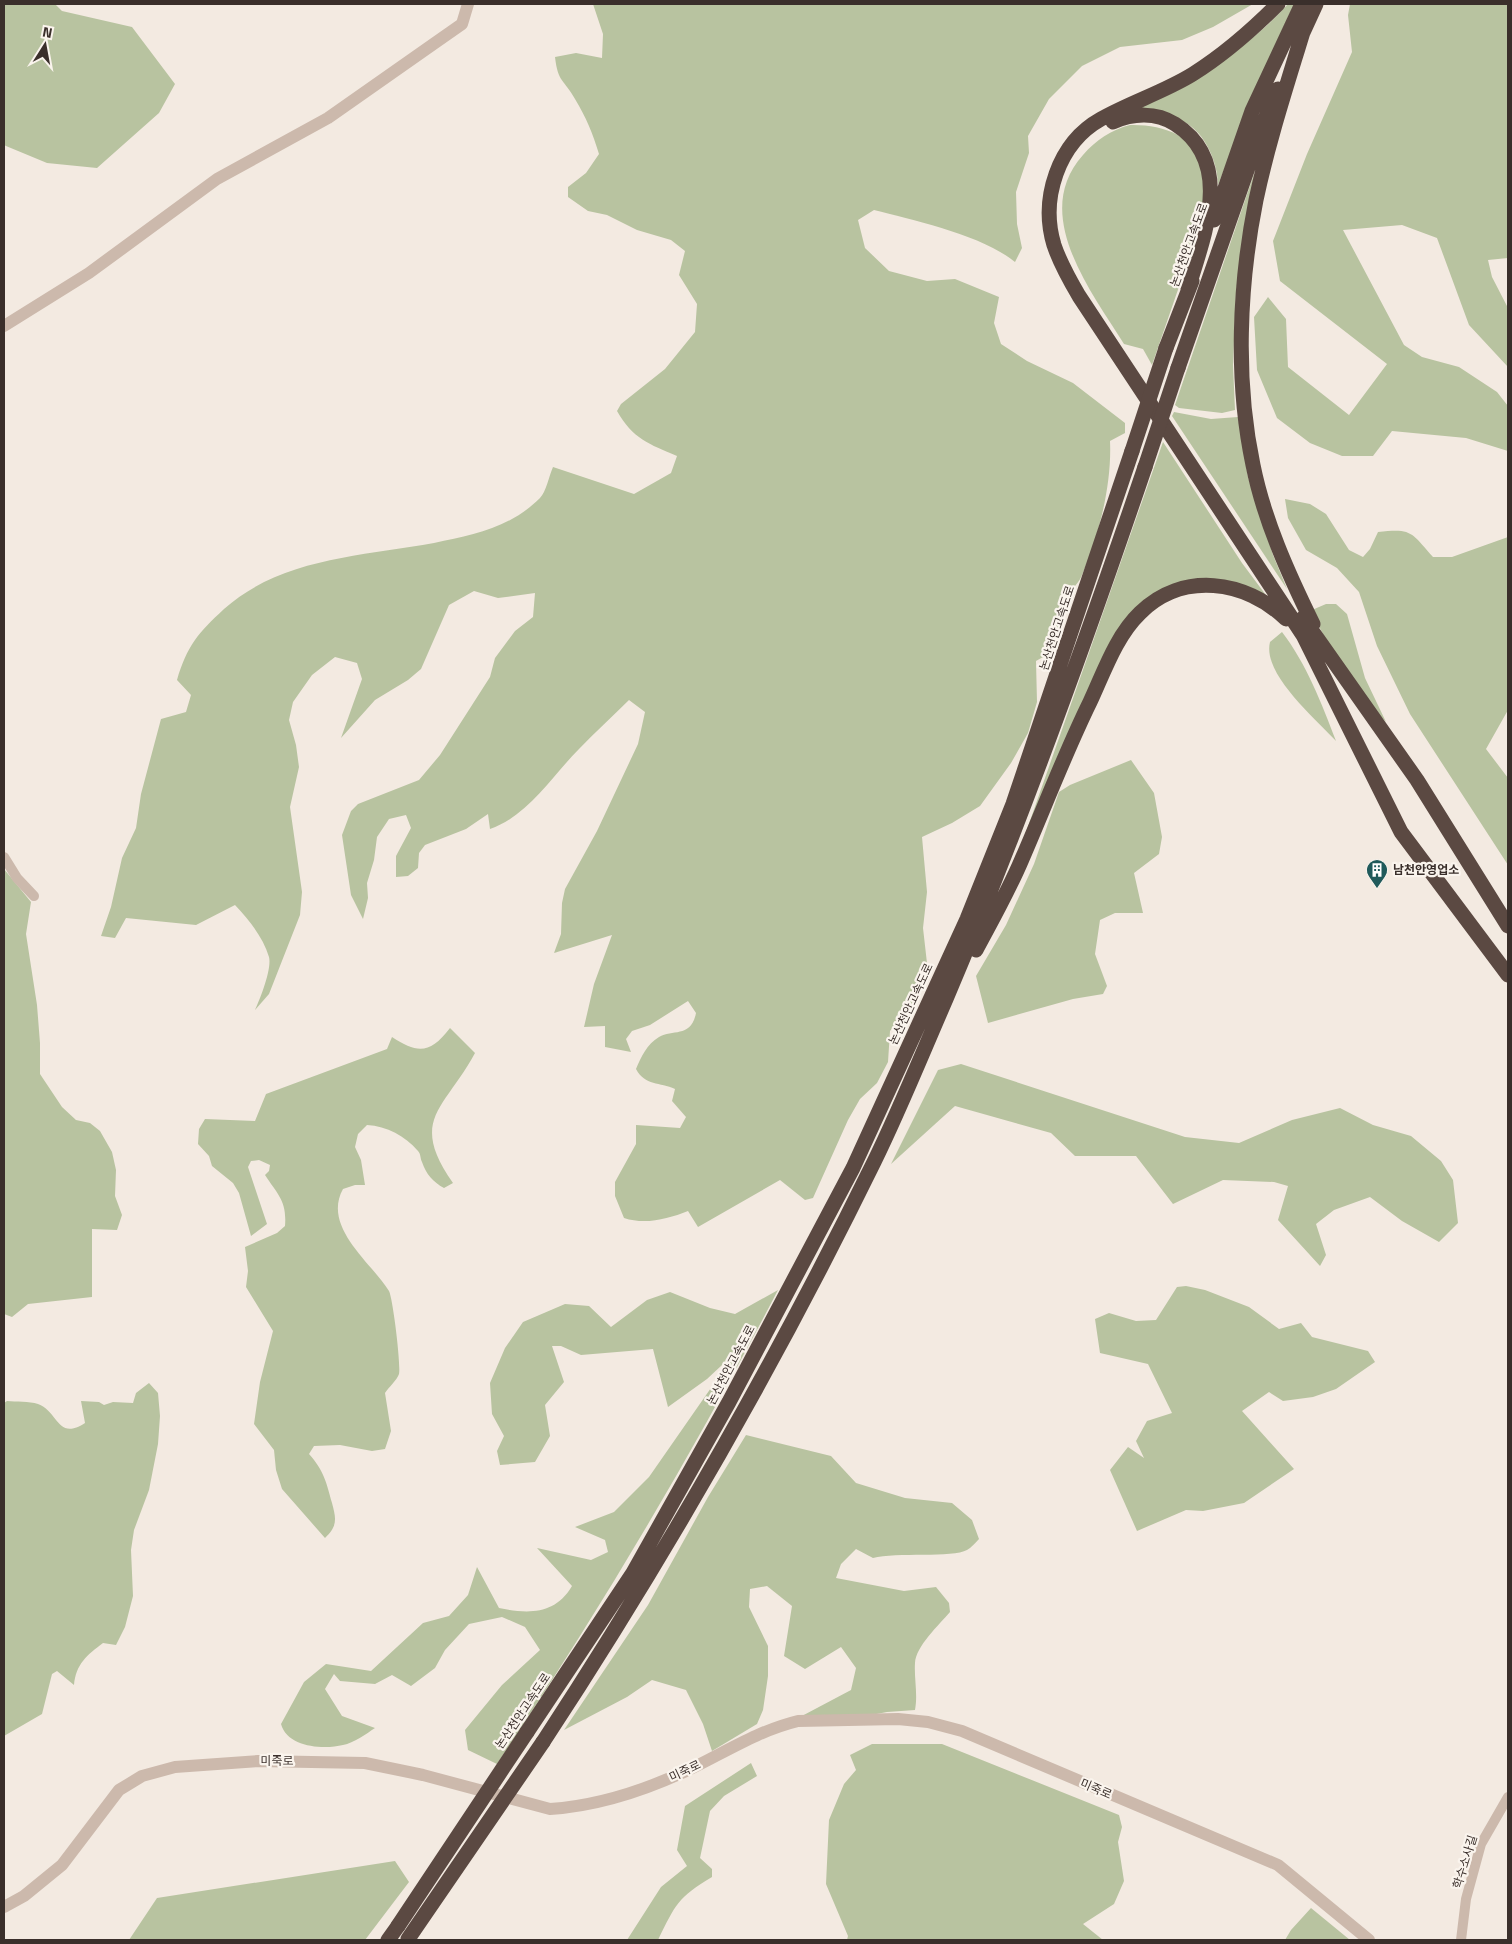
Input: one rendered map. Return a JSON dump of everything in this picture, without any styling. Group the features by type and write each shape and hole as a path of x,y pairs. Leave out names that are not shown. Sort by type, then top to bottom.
{"highway":[{"path":"1278,4 1248,34 1192,75 1092,125 1070,148 1058,169 1050,200 1049,223 1060,261 1080,296 1303,635 1401,832 1418,852 1508,975"},
{"name":"논산천안고속도로","path":"388,1940 633,1573 729,1402 853,1168 967,919 1013,804 1166,348 1252,111 1302,4"},
{"path":"408,1940 584,1679 740,1419 874,1161 925,1047 1026,805 1077,667 1265,119 1316,4"},
{"path":"1303,32 1263,170 1250,234 1244,307 1243,364 1249,446 1260,493 1291,578 1326,652"},
{"path":"1188,290 1212,189 1206,157 1191,137 1171,121 1146,115 1116,121 1105,126 1084,144 1070,163 1064,177 1058,204 1058,217 1070,261 1326,652 1417,780 1508,926"},
{"path":"925,1047 1002,902 1065,755 1118,643 1140,613 1156,600 1176,590 1199,585 1218,585 1247,592 1261,599 1303,635"}],"street":[{"path":"4,326 89,273 217,179 328,118 416,57 462,24 468,4"},
{"path":"4,857 16,878 34,896"},
{"name":"미죽로","path":"4,1908 24,1896 62,1865 118,1790 142,1776 175,1767 258,1761 364,1764 423,1775 533,1806 558,1808 629,1792 667,1780 752,1735 783,1724 798,1721 898,1719 928,1722 962,1731 1130,1804 1264,1858 1291,1874 1369,1940"},
{"name":"학수소사길","path":"1461,1940 1466,1899 1481,1844 1507,1800"}],"green space":[{"path":"4,4 55,4 62,11 132,27 175,84 159,113 97,168 47,163 4,145"},
{"path":"593,4 1253,4 1213,27 1182,40 1120,47 1082,66 1049,99 1028,136 1029,153 1016,192 1017,224 1022,248 1015,262 986,244 948,230 909,219 874,210 858,220 865,248 889,271 927,281 955,279 999,297 994,323 1001,344 1027,361 1073,383 1125,423 1125,433 1110,441 1107,492 1099,527 1080,579 1063,603 1058,641 1052,651 1036,661 1037,702 1028,733 1011,763 980,806 952,823 922,837 927,892 923,928 928,972 916,1002 890,1031 888,1062 877,1083 860,1099 848,1120 813,1198 805,1200 780,1180 698,1227 688,1211 648,1221 624,1218 615,1196 615,1182 636,1144 636,1125 680,1128 686,1117 672,1101 675,1089 648,1081 636,1069 642,1055 651,1043 664,1035 686,1029 694,1021 696,1013 688,1001 650,1025 632,1031 626,1039 631,1052 605,1047 605,1026 584,1027 594,984 612,935 554,953 561,934 562,903 565,889 597,831 638,744 645,712 629,700 579,749 539,794 516,815 490,829 488,814 466,829 425,845 419,853 418,868 408,876 396,877 396,856 411,828 406,815 389,819 377,837 374,860 367,883 368,898 363,919 351,895 342,835 351,811 358,804 419,780 440,755 490,677 495,658 515,631 533,617 535,593 498,598 474,591 449,605 421,669 408,680 375,700 341,738 362,679 357,663 335,657 312,675 293,702 289,720 296,745 299,767 290,807 302,892 300,915 269,994 255,1010 267,976 269,957 255,929 235,905 196,925 126,918 115,938 101,936 111,907 122,858 136,828 141,794 161,719 186,712 191,695 177,680 181,668 194,641 224,609 246,592 271,579 297,569 351,556 449,540 490,529 504,523 516,517 540,498 546,488 553,467 634,494 671,473 677,456 642,440 629,428 617,411 621,404 665,369 695,332 697,304 679,275 685,251 671,240 637,230 607,215 588,211 568,197 568,187 586,173 599,154 583,112 558,72 555,57 576,53 602,58 603,34"},
{"path":"1288,4 1294,4 1258,83 1218,185 1216,167 1209,149 1198,133 1191,127 1184,122 1171,118 1127,111 1192,77 1233,52 1271,22"},
{"path":"1350,4 1508,4 1508,258 1488,260 1492,277 1508,308 1508,367 1469,325 1437,238 1402,225 1343,230 1404,345 1422,357 1459,367 1497,392 1508,406 1508,451 1466,438 1392,431 1373,456 1342,456 1310,443 1277,418 1257,370 1254,317 1268,297 1286,319 1288,367 1349,415 1387,364 1280,281 1273,241 1307,154 1352,52 1348,15"},
{"path":"1130,125 1154,127 1176,134 1186,140 1195,148 1201,159 1204,171 1204,199 1199,226 1152,365 1143,349 1124,344 1083,276 1071,252 1064,227 1062,202 1068,178 1083,155 1093,145 1104,136"},
{"path":"1255,171 1236,292 1233,365 1235,410 1222,413 1179,408 1175,405"},
{"path":"1174,412 1211,419 1238,417 1248,477 1273,555 1287,589 1172,416"},
{"path":"1163,442 1242,563 1271,602 1228,581 1140,606 1025,835"},
{"path":"1285,499 1310,504 1326,514 1349,550 1363,557 1370,549 1378,532 1398,531 1410,534 1433,557 1452,557 1508,537 1508,710 1486,749 1508,778 1508,865 1410,714 1377,646 1359,592 1337,568 1306,550 1288,518"},
{"path":"1326,604 1336,604 1347,614 1365,678 1386,722 1365,698 1325,638 1312,610"},
{"path":"1282,632 1306,670 1336,741 1292,695 1274,668 1270,655 1270,642"},
{"path":"1131,760 1154,793 1162,837 1159,854 1134,873 1143,913 1115,913 1100,920 1095,954 1107,986 1103,994 1073,999 988,1023 976,976 1006,925 1034,864 1059,792 1070,785"},
{"path":"4,869 31,902 26,934 37,1005 40,1074 62,1107 76,1120 90,1123 100,1131 112,1152 116,1170 115,1196 122,1215 117,1230 92,1229 92,1297 28,1304 12,1317 4,1314"},
{"path":"450,1028 475,1053 443,1102 436,1115 432,1129 433,1144 440,1161 453,1183 444,1188 436,1183 428,1174 421,1161 419,1152 401,1136 382,1127 367,1125 358,1134 355,1147 361,1160 365,1185 355,1185 343,1189 338,1203 339,1217 351,1243 381,1280 391,1296 398,1346 399,1374 385,1393 391,1431 385,1449 372,1451 340,1445 314,1446 309,1454 324,1477 334,1513 334,1526 325,1538 282,1489 276,1470 274,1450 254,1424 260,1382 273,1331 246,1287 248,1271 245,1247 277,1233 285,1226 285,1210 278,1193 265,1175 269,1171 270,1165 259,1160 251,1161 248,1167 267,1224 251,1236 239,1193 233,1183 212,1166 209,1156 198,1144 199,1129 205,1119 255,1121 266,1094 387,1049 392,1037 409,1046 423,1049 430,1047 443,1037"},
{"path":"961,1064 1185,1137 1239,1143 1292,1120 1340,1108 1373,1125 1411,1136 1441,1161 1453,1180 1458,1223 1439,1242 1402,1221 1370,1197 1334,1210 1316,1224 1326,1255 1320,1266 1278,1220 1288,1186 1274,1182 1223,1180 1173,1204 1136,1156 1075,1156 1051,1133 955,1106 891,1164 938,1070"},
{"path":"1186,1286 1205,1290 1249,1307 1279,1329 1301,1323 1312,1337 1368,1351 1375,1362 1336,1389 1313,1397 1283,1401 1269,1392 1242,1411 1294,1469 1244,1503 1203,1511 1186,1510 1137,1531 1110,1470 1128,1447 1144,1458 1136,1441 1147,1421 1172,1413 1148,1364 1100,1353 1095,1319 1109,1313 1136,1321 1156,1320 1177,1287"},
{"path":"778,1290 679,1472 572,1649 497,1764 468,1750 465,1730 502,1685 540,1650 525,1627 502,1617 469,1624 445,1650 435,1668 411,1686 392,1675 375,1684 340,1681 334,1674 325,1689 342,1716 375,1728 356,1740 347,1744 316,1747 290,1738 281,1724 304,1682 326,1664 371,1671 423,1623 449,1616 468,1595 477,1567 499,1608 530,1611 540,1610 558,1603 572,1586 537,1548 591,1560 608,1552 605,1540 575,1527 614,1512 649,1477 736,1352 707,1379 668,1407 653,1349 581,1355 561,1346 552,1346 564,1382 545,1405 550,1436 535,1462 500,1465 497,1451 504,1436 492,1414 490,1383 505,1348 523,1322 565,1304 589,1306 611,1327 647,1300 670,1292 710,1308 735,1314"},
{"path":"149,1383 158,1393 160,1416 158,1444 149,1490 134,1530 131,1550 133,1596 125,1627 116,1645 103,1643 83,1661 77,1671 74,1685 57,1671 52,1674 42,1714 4,1736 4,1403 7,1401 38,1404 45,1408 63,1427 69,1429 76,1428 85,1423 81,1401 99,1402 104,1405 113,1402 133,1403 136,1393"},
{"path":"746,1435 831,1456 856,1483 905,1498 952,1503 972,1520 979,1539 967,1550 950,1554 895,1555 873,1558 856,1549 841,1564 836,1578 904,1591 936,1587 949,1603 950,1612 929,1636 916,1656 915,1710 887,1712 845,1720 800,1717 851,1690 856,1668 841,1647 805,1669 784,1656 792,1606 767,1586 750,1589 749,1607 768,1646 768,1676 763,1710 757,1724 712,1751 703,1724 686,1690 652,1680 627,1697 564,1730 648,1605 708,1497"},
{"path":"872,1744 942,1744 1119,1815 1122,1827 1118,1842 1124,1881 1114,1904 1083,1924 1103,1940 847,1940 848,1936 826,1884 829,1820 844,1784 856,1770 850,1755"},
{"path":"751,1763 757,1776 724,1796 710,1811 700,1858 712,1869 712,1877 684,1897 669,1918 658,1940 627,1940 661,1887 687,1866 677,1850 685,1806"},
{"path":"395,1861 409,1882 365,1940 129,1940 157,1898"},
{"path":"1311,1908 1350,1940 1285,1940 1291,1930"}],"place":[{"name":"남천안영업소","path":"1377,889"}]}
